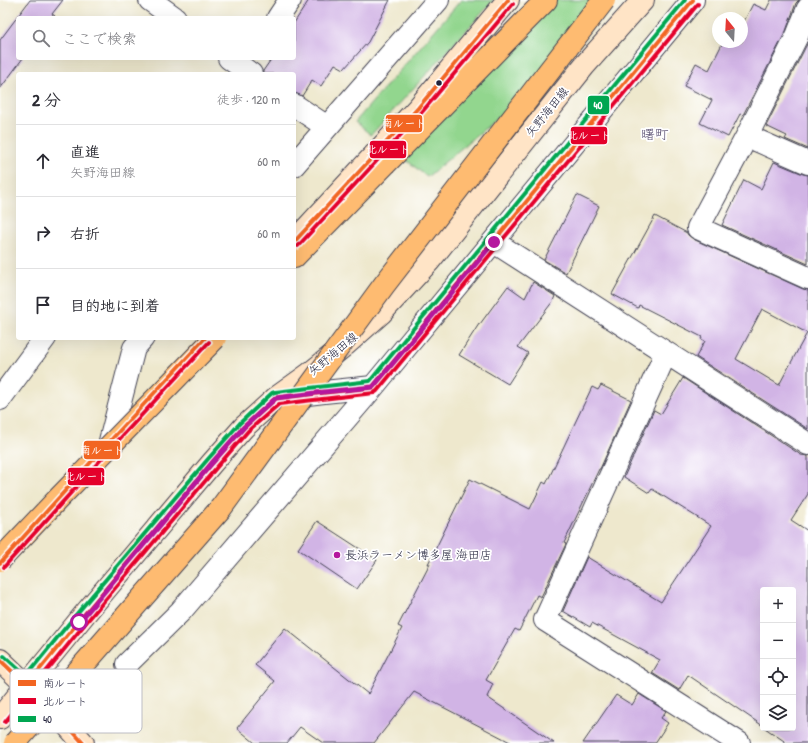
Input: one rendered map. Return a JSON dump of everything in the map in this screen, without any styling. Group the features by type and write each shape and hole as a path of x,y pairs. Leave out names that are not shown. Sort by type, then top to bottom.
{"highway":[{"path":"296,255 546,0"},
{"path":"80,669 221,508 384,285 604,0"},
{"path":"0,561 57,500 213,340"},
{"path":"15,743 24,733"}],"main road":[{"path":"296,240 418,108 508,0"},
{"name":"矢野海田線","path":"40,669 212,463 244,427 276,398 333,355 381,312 430,260 584,66 643,0"},
{"path":"0,561 203,340"},
{"path":"0,660 10,669"},
{"name":"矢野海田線","path":"0,718 10,706"},
{"path":"74,733 83,743"}],"street":[{"path":"150,0 172,16"},
{"path":"279,16 290,0"},
{"path":"296,163 438,0"},
{"path":"127,664 182,611 373,387 693,0"},
{"path":"808,8 802,39 746,136 698,228 808,278"},
{"path":"296,106 327,127"},
{"path":"746,136 808,163"},
{"path":"494,242 808,444"},
{"path":"0,399 44,340"},
{"path":"110,441 134,348 141,340"},
{"path":"666,353 545,620 739,743"},
{"path":"276,398 373,387"}],"green space":[{"path":"461,0 494,0 371,135 355,122"},
{"path":"532,0 616,0 518,101 427,177 391,150"}],"building":[{"path":"30,0 63,0 52,14 55,16 18,16"},
{"path":"309,0 390,0 368,42 344,69 335,64 321,86 312,80 302,96 296,94 296,72 263,72 271,60 296,60 296,20"},
{"path":"771,0 799,0 796,3 786,31 743,115 740,114 728,137 700,123 712,100 684,86 696,63 709,70 720,48 748,48 748,14 753,4 766,10"},
{"path":"16,19 16,60 22,60 0,89 0,40"},
{"path":"808,42 808,149 785,139 787,136 766,126"},
{"path":"774,162 808,175 808,264 722,225 744,180 761,189"},
{"path":"577,195 599,206 566,273 544,260"},
{"path":"655,216 687,233 693,239 808,290 808,429 696,357 705,341 701,339 702,337 639,305 638,308 612,294","holes":["762,309 807,333 779,385 736,359"]},
{"path":"533,282 555,296 553,301 518,347 528,353 508,384 459,355 479,324 508,286 525,298"},
{"path":"683,378 801,455 808,456 808,494 791,520 808,531 808,743 787,743 769,731 796,731 796,587 760,587 760,724 688,675 679,690 652,673 660,660 592,623 590,627 563,611 587,557 661,602 711,526 652,489 649,493 624,477 654,410 661,414"},
{"path":"601,385 631,400 600,469 564,543 566,544 541,597 537,595 519,631 515,629 486,680 493,684 487,697 554,743 512,743 414,692 374,743 323,743 300,727 287,743 255,743 237,728 275,681 255,665 285,628 368,694 402,628 398,626 430,564 428,564 470,479 530,509 543,482 546,484 592,387 598,390"},
{"name":"長浜ラーメン博多屋 海田店","path":"317,521 377,560 357,589 298,549"},
{"path":"639,694 666,711 661,718 668,723 655,743 583,743 616,695 632,705"}],"transit line":[{"name":"南ルート","path":"296,240 418,108 508,0"},
{"name":"40","path":"32,669 208,459 240,423 272,393 370,381 685,0"},
{"name":"南ルート","path":"40,669 212,463 244,427 276,398 373,387 693,0"},
{"name":"北ルート","path":"298,246 422,112 513,4"},
{"name":"北ルート","path":"48,669 248,431 279,404 374,393 377,391 698,4"},
{"name":"南ルート","path":"0,563 203,340"},
{"name":"北ルート","path":"4,567 209,342"},
{"name":"40","path":"4,656 18,669"},
{"name":"南ルート","path":"0,660 10,670"},
{"name":"北ルート","path":"5,722 10,716"},
{"name":"南ルート","path":"74,733 83,743"}],"place":[{"name":"長浜ラーメン博多屋 海田店","path":"337,555"}],"district":[{"name":"曙町","path":"655,134"}],"route":[{"path":"79,622 244,427 276,398 373,387 494,242"}]}
